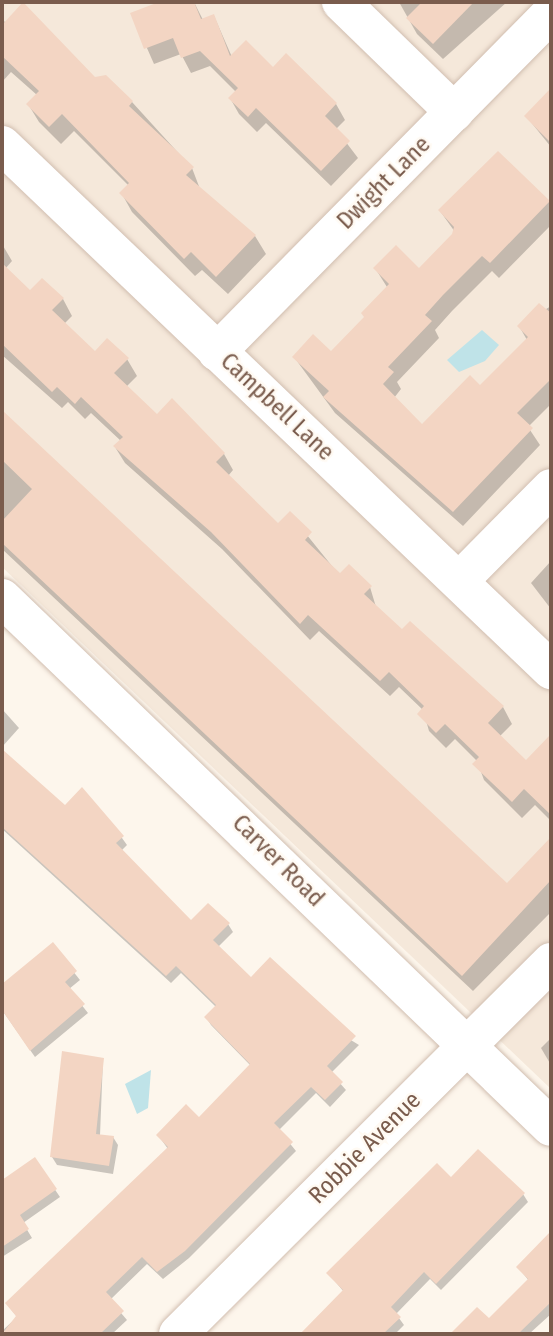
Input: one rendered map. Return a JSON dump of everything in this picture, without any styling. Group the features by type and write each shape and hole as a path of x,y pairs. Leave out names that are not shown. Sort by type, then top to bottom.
{"street":[{"path":"341,2 454,112"},
{"name":"Dwight Lane","path":"217,352 551,13"},
{"name":"Campbell Lane","path":"2,145 217,352 461,579 551,670"},
{"path":"461,579 551,488"},
{"name":"Carver Road","path":"2,597 551,1127"},
{"name":"Robbie Avenue","path":"178,1334 551,962"}],"shaded area":[{"path":"2,2 551,2 551,1089 2,567"}],"water":[{"path":"482,330 499,345 485,361 459,372 447,360"},
{"path":"151,1070 148,1108 137,1114 125,1084"}],"building":[{"path":"23,2 95,77 106,75 133,101 129,106 194,167 186,175 256,235 216,277 191,252 184,259 119,193 129,183 62,114 49,127 26,104 39,91 2,56 2,25"},
{"path":"159,2 194,2 201,19 214,14 230,56 246,40 273,67 286,53 337,103 325,116 350,141 321,171 256,108 248,117 228,98 238,88 200,51 181,58 173,38 144,49 130,13"},
{"path":"422,2 474,2 433,44 406,18"},
{"path":"551,88 551,143 524,116"},
{"path":"498,151 550,201 490,263 482,256 443,295 425,315 432,321 388,367 394,372 383,384 422,424 470,375 480,385 528,337 517,326 539,303 551,313 551,379 517,413 533,428 453,512 323,397 329,391 292,357 313,334 331,351 364,317 361,313 389,284 373,268 396,245 419,268 452,234 454,227 438,210"},
{"path":"2,263 30,290 42,278 64,298 52,310 95,351 107,338 129,358 114,373 157,414 172,398 225,453 216,462 278,523 290,511 312,532 305,540 340,573 349,564 372,586 364,594 402,629 410,621 504,706 488,723 526,760 551,734 551,815 524,789 512,802 472,764 479,757 445,724 436,733 417,714 424,706 389,672 380,681 308,615 300,624 211,532 113,446 123,437 81,397 75,404 57,387 52,392 2,344"},
{"path":"2,410 507,883 551,837 551,880 462,976 2,543 2,521 32,489 2,460"},
{"path":"2,749 65,805 82,787 124,836 116,843 191,920 208,903 230,923 213,940 251,977 270,957 356,1036 327,1066 343,1082 325,1100 311,1087 274,1123 293,1142 185,1251 157,1272 142,1257 106,1292 124,1311 100,1334 2,1334 16,1316 5,1303 168,1147 156,1135 186,1104 199,1117 250,1064 204,1017 216,1005 176,966 166,976 2,827"},
{"path":"53,942 77,971 65,982 85,1004 30,1051 2,1010 2,984"},
{"path":"62,1051 104,1058 96,1134 114,1136 109,1166 50,1157"},
{"path":"478,1149 525,1193 436,1284 424,1272 391,1307 401,1317 383,1334 300,1334 343,1290 326,1273 437,1163 451,1177"},
{"path":"35,1157 57,1189 20,1215 29,1229 2,1247 2,1180"},
{"path":"551,1231 551,1302 518,1334 450,1334 477,1307 489,1318 528,1279 516,1267"}]}
